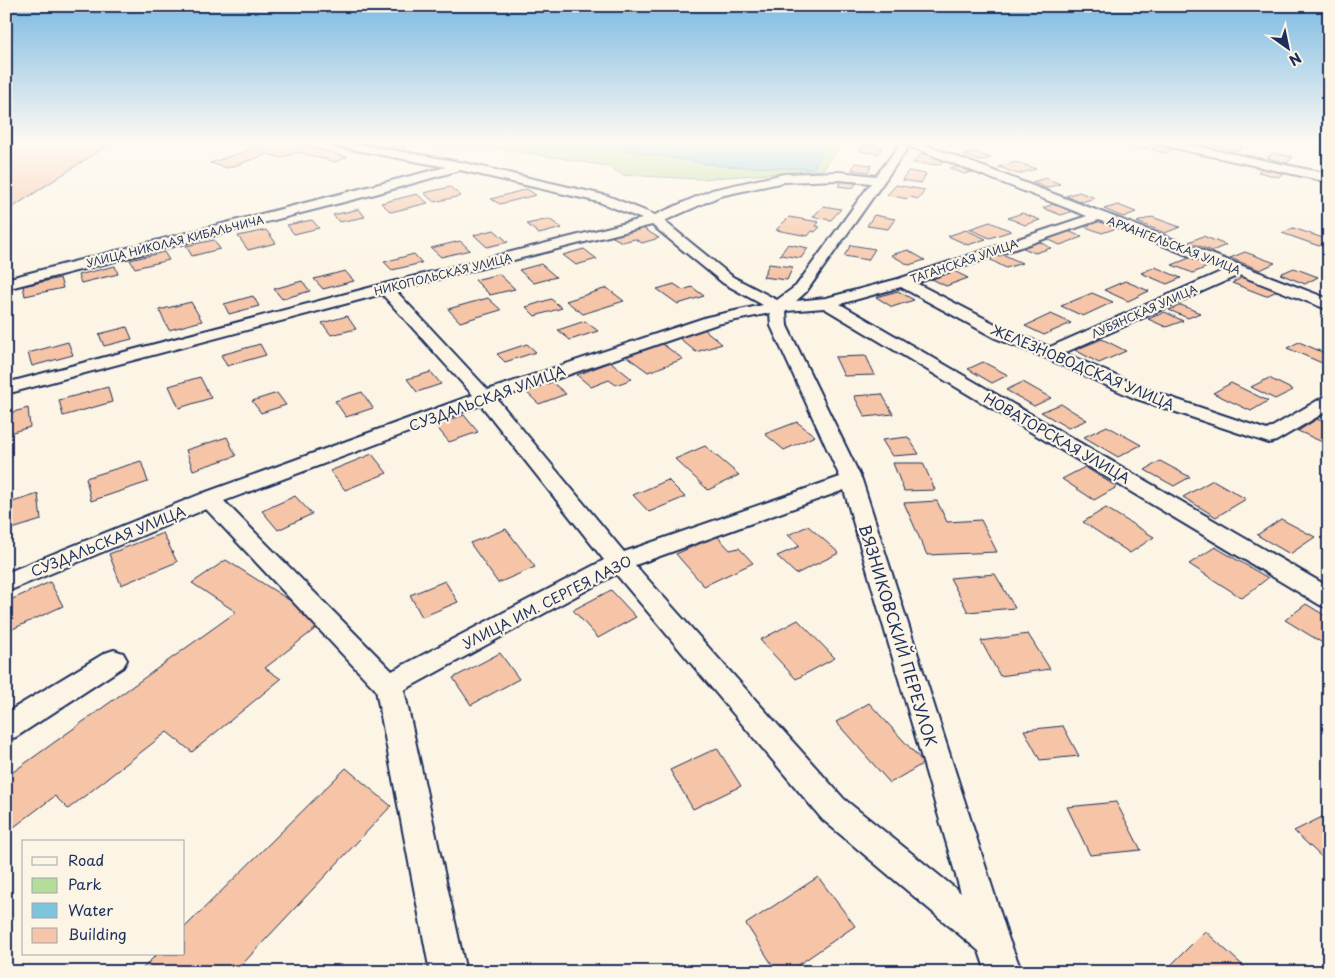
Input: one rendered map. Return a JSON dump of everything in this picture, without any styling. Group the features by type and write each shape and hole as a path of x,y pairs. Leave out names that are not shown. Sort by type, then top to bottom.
{"street":[{"name":"УЛИЦА НИКОЛАЯ КИБАЛЬЧИЧА","path":"6,284 383,188"},
{"path":"554,188 603,199 655,220 728,280 778,307 827,303"},
{"name":"НИКОПОЛЬСКАЯ УЛИЦА","path":"6,389 386,288 655,220 716,193 740,188"},
{"name":"СУЗДАЛЬСКАЯ УЛИЦА","path":"6,583 209,499 485,397 713,320 778,307 801,289 875,188"},
{"name":"АРХАНГЕЛЬСКАЯ УЛИЦА","path":"1026,188 1329,305"},
{"name":"ТАГАНСКАЯ УЛИЦА","path":"827,303 903,282 1099,216"},
{"name":"ЛУБЯНСКАЯ УЛИЦА","path":"1050,353 1238,270"},
{"name":"ЖЕЛЕЗНОВОДСКАЯ УЛИЦА","path":"903,282 1001,334 1050,353 1141,394 1269,437 1329,402"},
{"path":"386,288 485,397 619,562 833,809 992,940"},
{"name":"НОВАТОРСКАЯ УЛИЦА","path":"827,303 1329,599"},
{"name":"ВЯЗНИКОВСКИЙ ПЕРЕУЛОК","path":"778,307 778,326 852,480 992,940 1004,972"},
{"name":"УЛИЦА ИМ. СЕРГЕЯ ЛАЗО","path":"389,684 619,562 852,480"},
{"path":"209,499 389,684 448,972"},
{"path":"6,728 114,660"}],"building":[{"path":"7,188 43,188 7,211"},
{"path":"451,188 461,196 434,202 424,193"},
{"path":"894,188 925,190 919,199 887,195"},
{"path":"527,189 536,195 500,204 491,199"},
{"path":"1079,192 1095,198 1082,202 1066,196"},
{"path":"417,194 428,203 391,212 381,203"},
{"path":"1056,203 1074,211 1061,215 1043,208"},
{"path":"1118,205 1136,212 1123,217 1104,209"},
{"path":"823,206 841,209 831,220 813,217"},
{"path":"359,209 365,217 339,222 333,215"},
{"path":"1022,213 1040,220 1025,225 1008,218"},
{"path":"874,215 895,219 888,229 867,226"},
{"path":"789,217 819,222 816,226 820,227 815,232 812,231 808,236 776,230"},
{"path":"1152,217 1180,227 1165,233 1137,222"},
{"path":"549,219 562,228 539,234 527,224"},
{"path":"312,220 319,228 294,234 287,225"},
{"path":"1098,220 1117,228 1102,233 1083,226"},
{"path":"990,222 1011,231 990,238 969,229"},
{"path":"641,227 659,238 642,243 635,239 622,242 611,236"},
{"path":"1293,228 1329,241 1319,246 1282,233"},
{"path":"266,230 276,243 248,250 238,236"},
{"path":"494,230 508,242 487,247 474,235"},
{"path":"966,230 986,239 968,245 948,236"},
{"path":"1068,231 1082,237 1060,245 1045,238"},
{"path":"1203,236 1226,245 1212,251 1189,242"},
{"path":"214,240 220,249 192,256 186,246"},
{"path":"1036,240 1051,248 1035,253 1019,246"},
{"path":"460,241 470,250 441,257 431,248"},
{"path":"788,244 808,248 801,258 780,255"},
{"path":"851,245 875,249 868,260 844,256"},
{"path":"584,249 597,259 576,265 563,255"},
{"path":"908,250 925,260 909,265 891,255"},
{"path":"164,252 169,260 135,268 130,260"},
{"path":"1245,252 1275,263 1260,270 1230,258"},
{"path":"414,254 422,263 392,270 384,262"},
{"path":"1002,254 1022,263 1006,268 987,258"},
{"path":"1192,257 1212,265 1193,273 1172,265"},
{"path":"541,264 556,277 534,283 519,270"},
{"path":"769,264 793,267 787,280 763,277"},
{"path":"115,266 118,274 81,283 78,275"},
{"path":"1155,267 1181,278 1167,284 1141,273"},
{"path":"1294,268 1318,277 1305,284 1280,274"},
{"path":"952,270 968,278 946,286 930,278"},
{"path":"345,271 354,281 323,289 314,279"},
{"path":"499,274 515,289 490,295 475,280"},
{"path":"1243,277 1277,291 1266,296 1232,283"},
{"path":"60,278 63,288 25,296 23,286"},
{"path":"302,281 310,291 282,299 274,289"},
{"path":"1125,281 1149,291 1128,301 1104,290"},
{"path":"674,284 683,290 692,287 704,296 678,304 657,289"},
{"path":"607,288 624,301 583,314 566,301"},
{"path":"898,291 914,300 892,307 876,297"},
{"path":"1092,293 1113,302 1083,316 1061,306"},
{"path":"253,296 259,306 229,314 224,304"},
{"path":"488,298 501,310 460,322 448,309"},
{"path":"551,299 562,308 535,316 526,307"},
{"path":"191,302 202,321 169,330 159,310"},
{"path":"1181,305 1200,313 1188,318 1169,310"},
{"path":"1165,312 1183,321 1166,327 1148,319"},
{"path":"1051,314 1071,323 1044,335 1025,326"},
{"path":"347,316 356,329 331,335 322,323"},
{"path":"585,321 598,331 570,340 558,330"},
{"path":"127,327 132,339 104,346 99,334"},
{"path":"704,329 722,344 696,352 678,337"},
{"path":"1102,339 1126,351 1099,363 1075,350"},
{"path":"68,342 73,355 32,366 28,353"},
{"path":"1299,342 1329,355 1329,366 1287,348"},
{"path":"661,343 683,359 648,372 626,356"},
{"path":"260,344 266,355 227,366 221,355"},
{"path":"527,344 536,352 505,362 497,354"},
{"path":"866,356 875,375 844,376 835,357"},
{"path":"611,362 632,379 616,385 609,380 591,387 577,375"},
{"path":"983,362 1008,375 992,383 968,369"},
{"path":"431,372 441,384 417,392 407,379"},
{"path":"200,377 211,398 179,408 169,386"},
{"path":"1269,378 1293,390 1275,399 1251,387"},
{"path":"552,382 566,394 539,404 525,391"},
{"path":"1023,382 1051,398 1034,406 1006,390"},
{"path":"1231,383 1268,401 1251,411 1213,393"},
{"path":"108,387 112,402 63,416 59,400"},
{"path":"362,392 373,408 346,417 335,401"},
{"path":"277,393 286,405 261,413 252,401"},
{"path":"882,394 893,414 865,417 854,396"},
{"path":"1061,404 1087,420 1068,428 1041,412"},
{"path":"28,408 30,427 6,434 6,414"},
{"path":"464,415 478,432 449,442 435,425"},
{"path":"1317,419 1329,424 1329,445 1298,431"},
{"path":"797,422 815,436 784,450 765,434"},
{"path":"1107,426 1141,445 1118,457 1084,437"},
{"path":"227,437 236,456 193,470 186,450"},
{"path":"908,437 919,454 892,456 882,440"},
{"path":"705,446 739,475 708,490 675,459"},
{"path":"372,454 387,473 345,490 330,471"},
{"path":"141,461 148,482 91,501 86,478"},
{"path":"1160,461 1190,477 1174,486 1145,470"},
{"path":"893,463 923,463 935,490 904,491"},
{"path":"1085,467 1117,487 1094,500 1062,479"},
{"path":"668,480 685,497 649,512 633,495"},
{"path":"1213,480 1246,499 1216,517 1183,497"},
{"path":"38,494 41,520 6,531 6,504"},
{"path":"295,496 312,514 278,530 262,511"},
{"path":"937,501 947,522 981,520 997,552 927,555 904,503"},
{"path":"1106,508 1154,537 1130,553 1083,522"},
{"path":"1281,519 1315,537 1290,554 1257,535"},
{"path":"808,526 839,553 796,574 777,556 800,546 788,535"},
{"path":"506,529 535,567 498,583 470,543"},
{"path":"163,533 177,562 121,585 109,554"},
{"path":"717,536 730,550 739,548 753,563 704,586 676,554"},
{"path":"1215,547 1268,578 1242,598 1189,564"},
{"path":"226,560 324,622 265,668 281,679 192,752 167,732 68,809 55,796 6,833 6,777 236,612 192,583"},
{"path":"995,574 1015,608 968,612 950,578"},
{"path":"445,581 458,602 422,617 410,595"},
{"path":"50,582 63,606 6,632 6,602"},
{"path":"611,590 636,617 598,638 573,610"},
{"path":"1306,604 1329,618 1329,647 1285,620"},
{"path":"798,620 835,658 796,679 760,640"},
{"path":"1028,634 1050,669 1000,676 981,641"},
{"path":"500,653 519,679 471,705 453,678"},
{"path":"869,703 924,763 890,783 836,722"},
{"path":"1063,726 1079,756 1040,760 1024,730"},
{"path":"717,748 741,786 693,809 670,770"},
{"path":"346,768 391,806 235,972 139,972 155,956 185,956 185,927"},
{"path":"1116,802 1141,850 1090,855 1067,807"},
{"path":"1324,816 1329,820 1329,864 1294,831"},
{"path":"818,877 855,926 788,972 777,972 746,924"},
{"path":"1205,931 1250,972 1164,972"}]}
